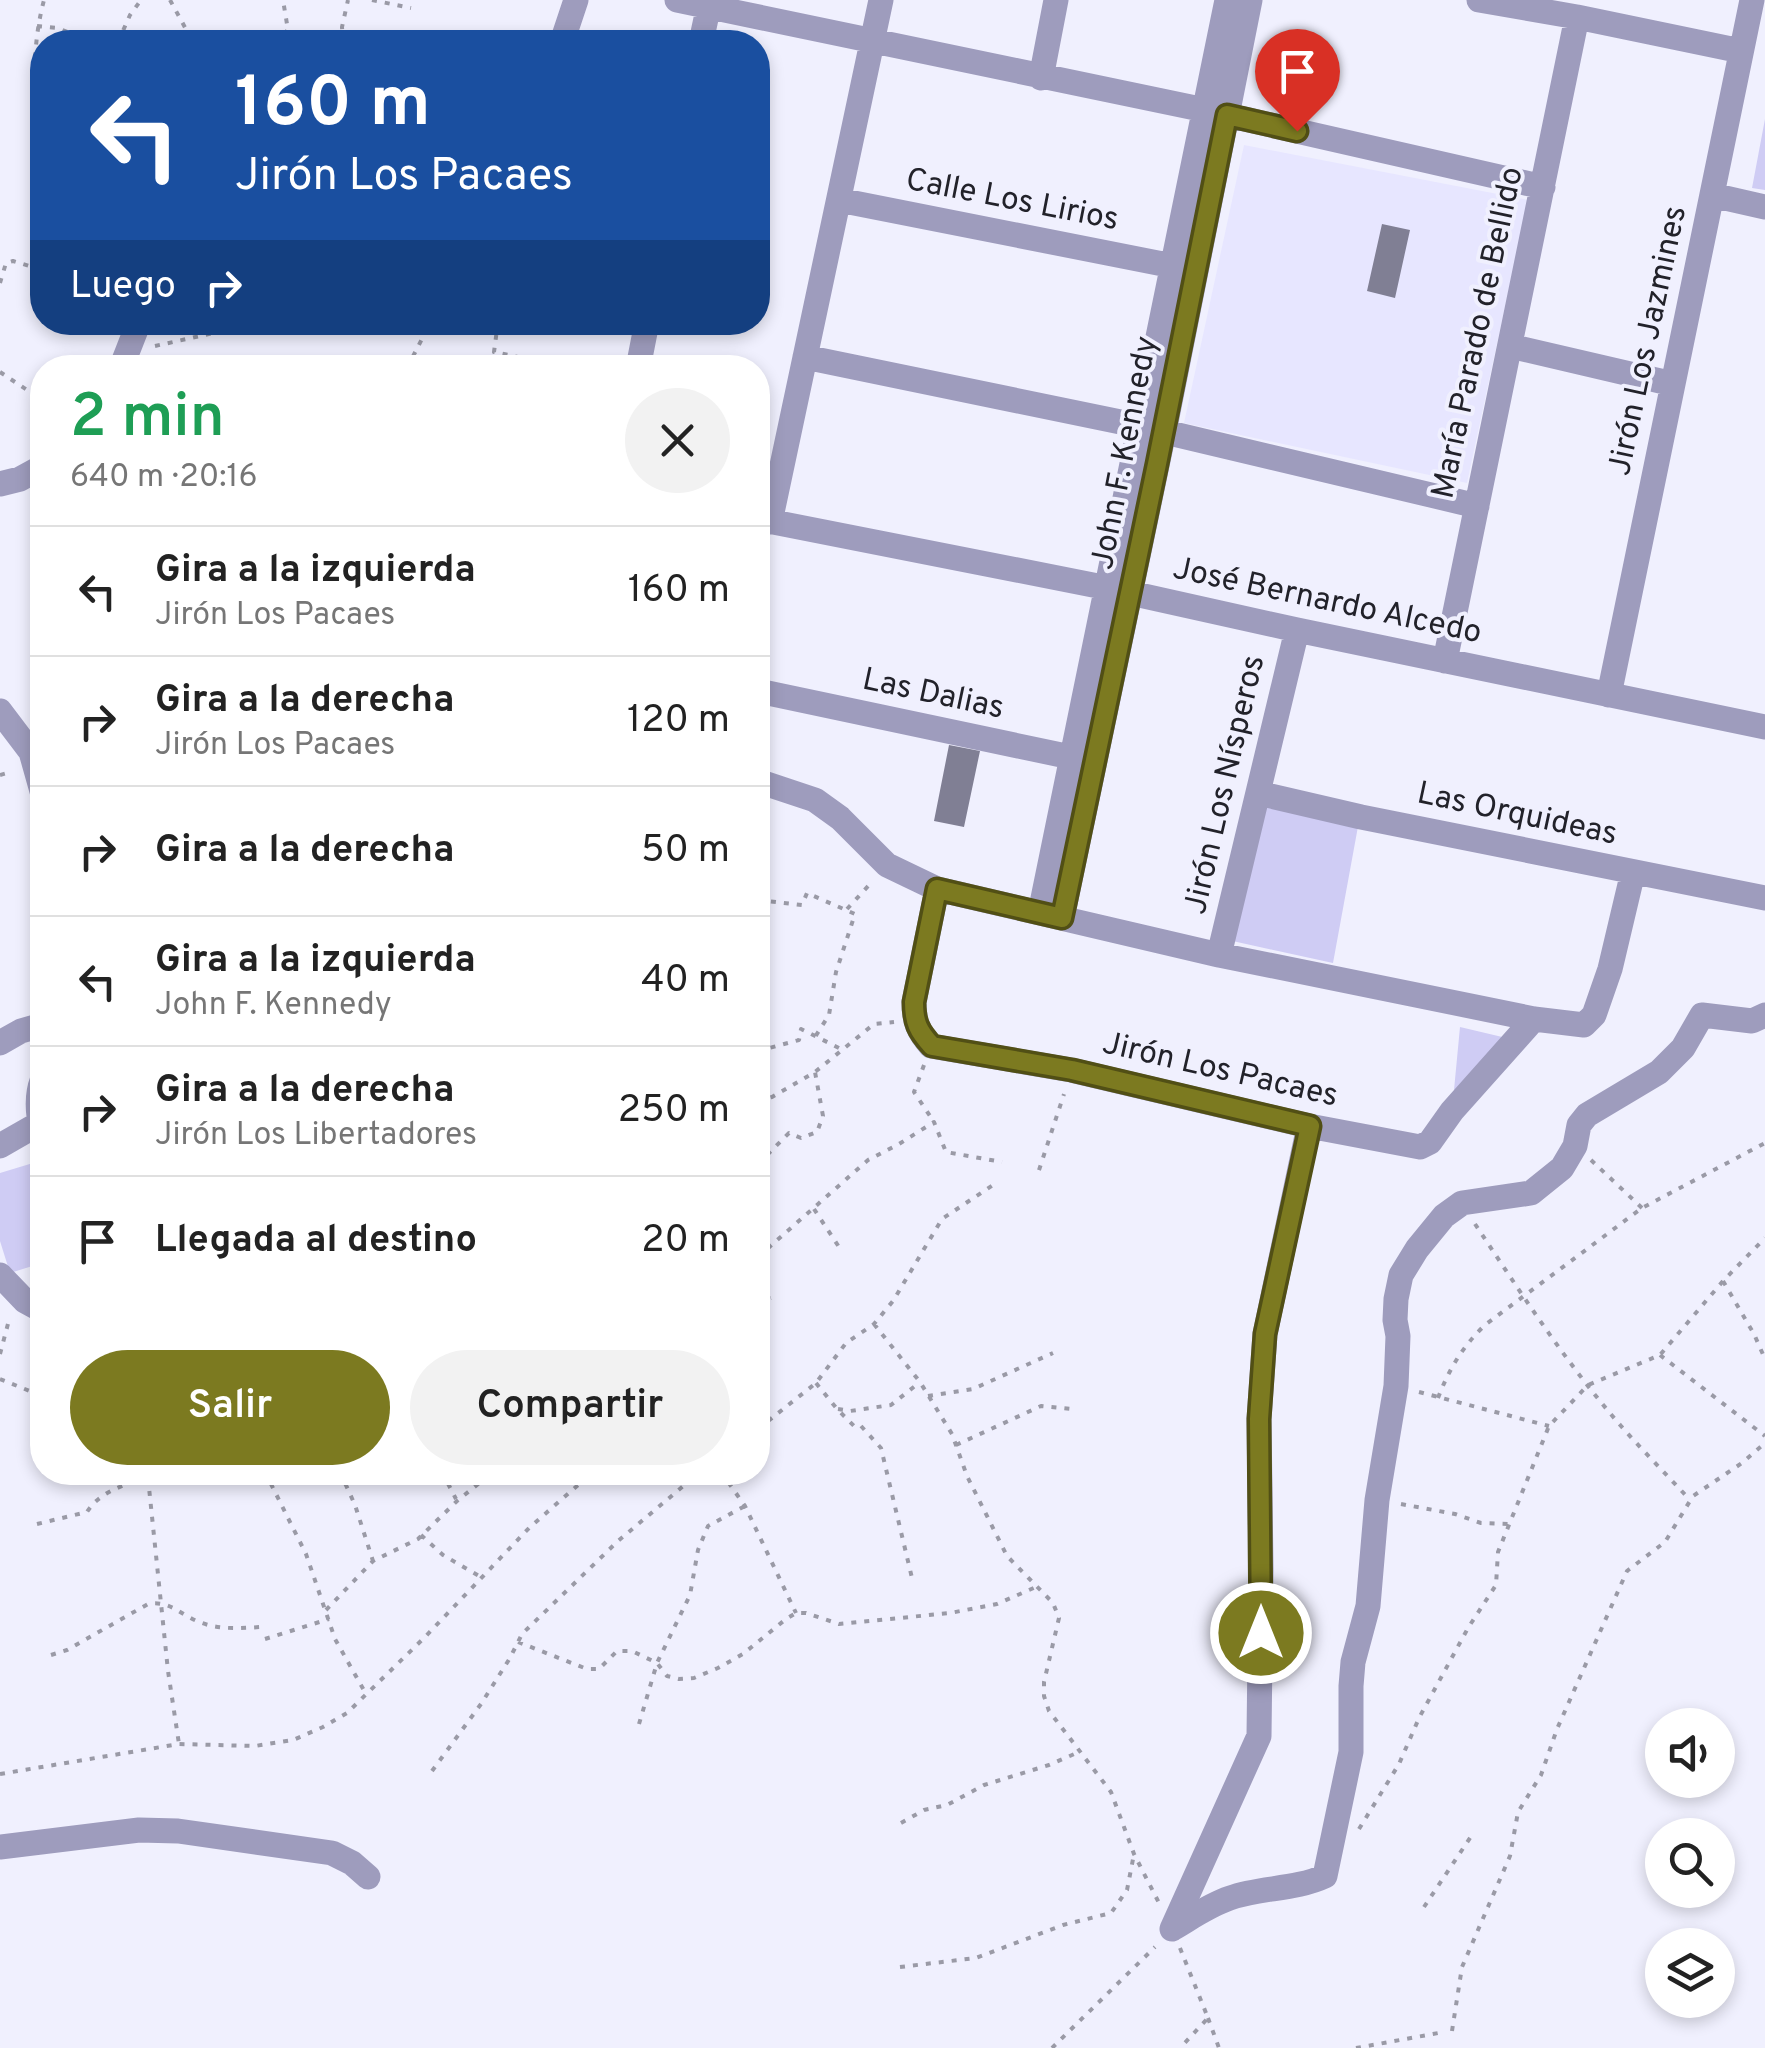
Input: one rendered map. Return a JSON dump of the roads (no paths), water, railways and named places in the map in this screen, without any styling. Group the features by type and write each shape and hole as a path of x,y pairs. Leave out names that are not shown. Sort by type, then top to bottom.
{"street":[{"path":"566,30 576,0"},
{"path":"677,0 709,3 1542,187"},
{"path":"770,497 805,357 881,0"},
{"path":"1040,78 1056,0"},
{"name":"John F. Kennedy","path":"1051,915 1216,113 1227,0"},
{"name":"John F. Kennedy","path":"1152,429 1174,266 1250,0"},
{"path":"1479,0 1741,52"},
{"name":"Jirón Los Jazmines","path":"1609,695 1752,0"},
{"path":"703,30 709,3"},
{"name":"María Parado de Bellido","path":"1445,661 1577,17"},
{"path":"1712,194 1765,208"},
{"name":"Calle Los Lirios","path":"839,200 1174,266"},
{"path":"1510,346 1673,384"},
{"path":"805,357 1152,429 1477,506"},
{"path":"0,484 30,476"},
{"name":"José Bernardo Alcedo","path":"770,522 1765,727"},
{"name":"Jirón Los Nísperos","path":"1219,955 1297,630"},
{"name":"Las Dalias","path":"770,694 1084,760"},
{"path":"0,711 30,751"},
{"path":"770,785 816,800 888,865 937,889 1219,955 1534,1019 1584,1025 1594,1016 1610,968 1633,872"},
{"name":"Las Orquideas","path":"1258,793 1765,898"},
{"name":"Jirón Los Pacaes","path":"937,889 914,1002 919,1033 932,1046 1072,1070 1310,1126 1420,1147 1430,1142 1452,1111 1534,1019"},
{"path":"1310,1126 1265,1334 1259,1419 1259,1736 1172,1929 1231,1897 1306,1884 1325,1876 1351,1752 1350,1686 1368,1606 1376,1500 1396,1386 1396,1299 1401,1275 1417,1249 1444,1216 1462,1203 1530,1192 1562,1168 1575,1146 1579,1125 1588,1114 1659,1072 1683,1048 1702,1015 1752,1020 1765,1015"},
{"path":"0,1043 30,1028"},
{"path":"0,1146 30,1132"},
{"path":"9,1284 30,1302"},
{"path":"0,1846 139,1830 178,1832 332,1853 368,1877"}]}
